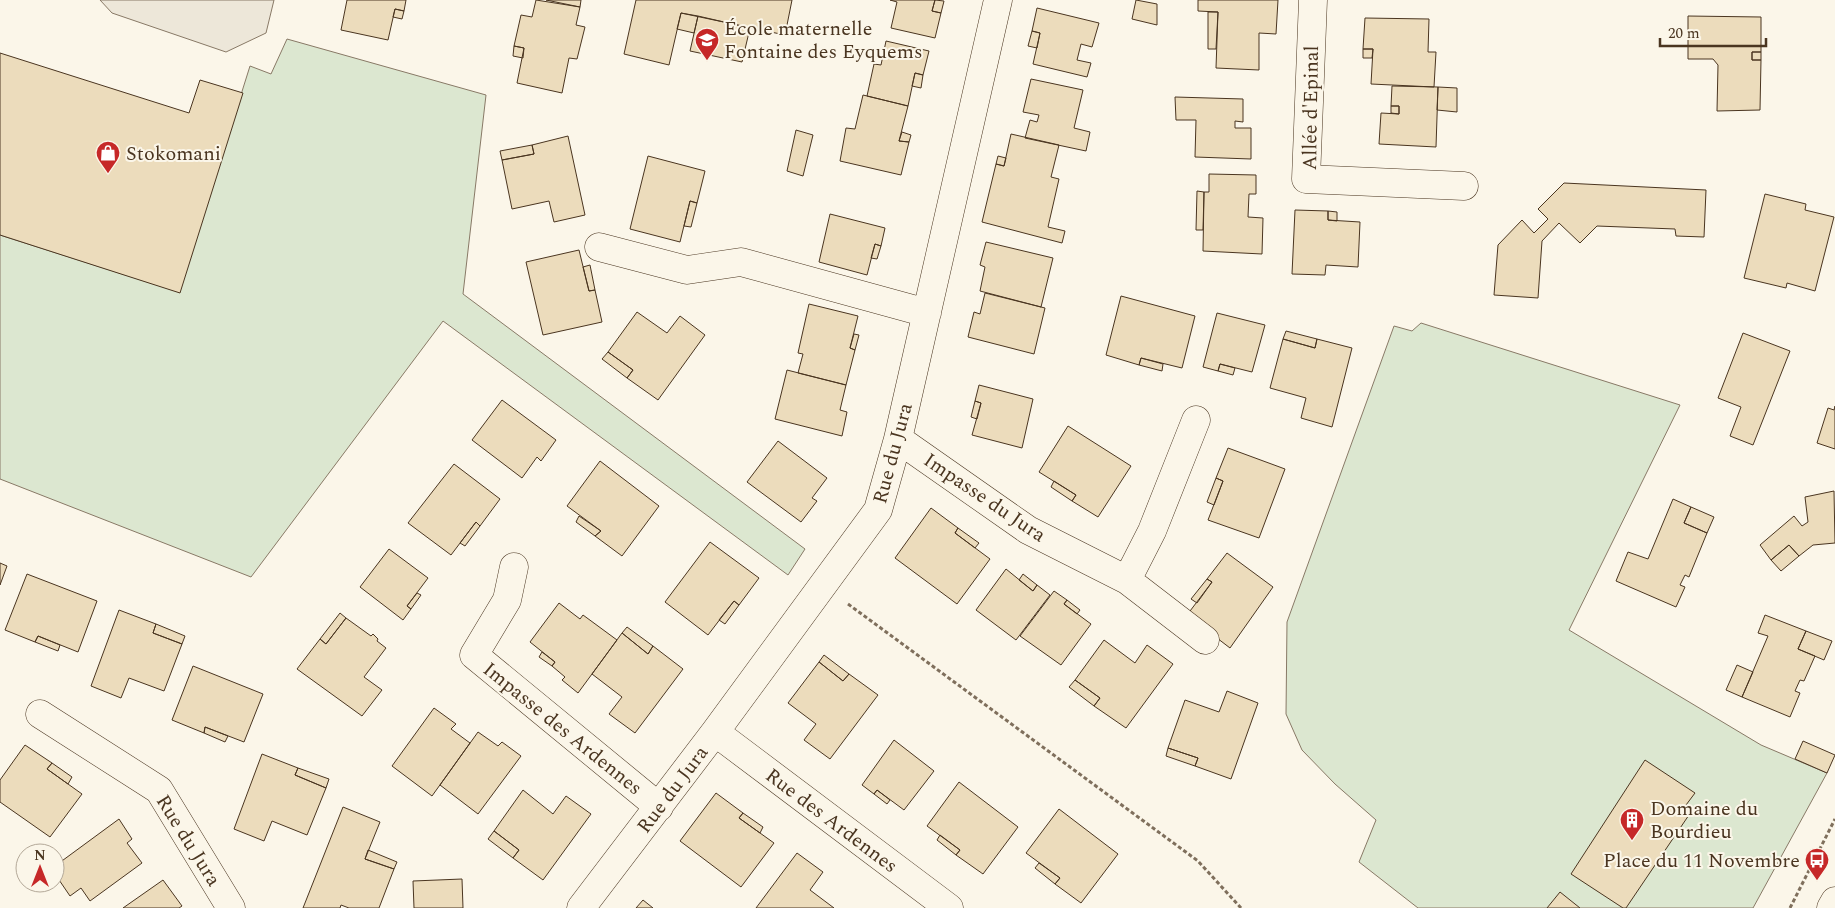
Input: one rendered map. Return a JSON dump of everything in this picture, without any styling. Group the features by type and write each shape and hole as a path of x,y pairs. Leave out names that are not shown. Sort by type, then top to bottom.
{"street":[{"name":"Rue du Jura","path":"582,908 716,732 878,510 898,439 998,0"},
{"name":"Allée d'Epinal","path":"1313,0 1306,179 1464,186"},
{"path":"599,247 687,270 741,262 927,313"},
{"path":"1127,580 1152,531 1196,420"},
{"name":"Impasse du Jura","path":"898,439 1028,530 1127,580 1205,640"},
{"name":"Impasse des Ardennes","path":"514,566 508,600 474,655 659,807"},
{"name":"Rue du Jura","path":"40,714 159,790 231,908"},
{"name":"Rue des Ardennes","path":"716,732 949,908"},
{"path":"1832,908 1835,901"}],"path":[{"path":"823,585 1198,861 1241,908"},
{"path":"1790,908 1835,818"}],"green space":[{"path":"287,39 486,95 463,294 805,549 788,575 443,321 251,577 0,479 0,235 179,292 250,66 271,74"},
{"path":"1421,323 1680,405 1569,630 1761,745 1827,773 1753,908 1418,908 1359,862 1376,820 1335,784 1302,750 1286,714 1287,622 1394,326 1412,331"}],"shaded area":[{"path":"100,0 274,0 266,33 226,52 112,13"}],"building":[{"path":"347,0 406,0 404,11 395,9 388,40 341,30"},
{"path":"536,0 580,7 576,25 585,27 577,59 569,58 562,93 517,83 524,48 514,46 521,15 532,17"},
{"path":"546,0 581,0 580,7"},
{"path":"636,0 792,0 785,35 681,13 669,65 624,54"},
{"path":"890,0 935,0 932,11 941,13 935,38 891,28 897,2"},
{"path":"935,0 944,1 941,13 932,11"},
{"path":"1136,0 1157,4 1157,25 1132,19"},
{"path":"1198,0 1278,0 1276,34 1259,33 1259,70 1216,68 1218,12 1198,11"},
{"path":"1037,8 1099,23 1092,47 1081,44 1077,60 1091,63 1087,77 1033,64 1040,33 1032,31"},
{"path":"395,9 404,11 402,19 393,17"},
{"path":"1208,12 1218,12 1216,49 1208,49"},
{"path":"681,13 698,16 694,33 677,29"},
{"path":"698,16 750,28 742,62 690,51"},
{"path":"1688,16 1761,17 1761,52 1752,52 1752,60 1761,60 1760,110 1717,111 1718,65 1713,59 1688,59"},
{"path":"1365,18 1429,19 1428,52 1436,52 1434,87 1371,84 1373,49 1363,49"},
{"path":"1032,31 1040,33 1037,48 1028,46"},
{"path":"886,41 929,51 923,75 915,73 908,106 867,96 874,64 881,65"},
{"path":"514,46 524,48 523,58 513,56"},
{"path":"1363,49 1373,49 1372,58 1363,58"},
{"path":"1752,52 1761,52 1761,60 1752,60"},
{"name":"Stokomani","path":"0,53 189,113 200,80 243,93 180,293 0,235"},
{"path":"915,73 923,75 921,88 912,86"},
{"path":"1031,79 1083,90 1074,128 1090,132 1086,151 1025,138 1030,120 1037,122 1039,115 1023,112"},
{"path":"1392,86 1438,87 1436,147 1379,144 1381,113 1399,114 1399,106 1391,106"},
{"path":"1438,87 1457,88 1457,112 1437,110"},
{"path":"863,95 908,106 899,141 909,142 901,175 840,161 846,128 855,129"},
{"path":"1175,97 1243,99 1243,122 1235,121 1235,128 1251,128 1251,159 1195,157 1196,120 1176,120"},
{"path":"1391,106 1399,106 1399,114 1391,113"},
{"path":"796,130 813,135 803,176 787,171"},
{"path":"902,132 911,135 909,142 899,141"},
{"path":"1011,134 1059,145 1051,177 1059,179 1048,227 1065,231 1062,243 982,222 996,164 1004,166"},
{"path":"568,136 585,215 554,222 549,201 512,209 502,160 534,154 532,145"},
{"path":"532,145 534,154 502,160 500,151"},
{"path":"648,156 705,171 697,203 690,201 680,242 630,229"},
{"path":"998,156 1006,158 1004,166 996,164"},
{"path":"1209,174 1256,175 1256,194 1249,194 1248,217 1263,218 1262,254 1203,251 1204,192 1209,192"},
{"path":"1564,183 1706,190 1704,237 1676,236 1675,229 1597,226 1580,243 1559,223 1542,241 1538,298 1494,295 1498,245 1522,220 1534,233 1548,219 1538,209"},
{"path":"1197,191 1204,192 1203,230 1196,230"},
{"path":"1765,194 1806,204 1805,210 1834,217 1815,291 1787,283 1786,288 1744,278"},
{"path":"690,201 697,203 691,227 684,226"},
{"path":"1295,210 1328,211 1328,220 1360,222 1358,267 1326,265 1325,275 1292,274"},
{"path":"1328,211 1337,212 1337,221 1328,220"},
{"path":"830,214 885,228 881,246 875,244 867,275 819,262"},
{"path":"986,242 1053,258 1041,307 980,291 985,267 980,265"},
{"path":"875,244 881,246 877,259 871,258"},
{"path":"579,250 589,291 595,290 602,322 543,335 526,262"},
{"path":"590,265 595,290 589,291 583,267"},
{"path":"985,293 1045,308 1034,354 968,337 974,312 980,314"},
{"path":"1121,296 1195,316 1182,368 1141,358 1139,365 1106,355"},
{"path":"809,304 858,316 850,348 855,350 846,385 798,373 803,354 798,353"},
{"path":"637,312 667,333 680,316 705,335 658,400 627,378 633,370 608,352"},
{"path":"1217,313 1265,325 1252,372 1220,364 1218,371 1203,367"},
{"path":"1286,331 1317,339 1315,348 1283,339"},
{"path":"1743,333 1790,351 1753,445 1730,436 1741,407 1718,398"},
{"path":"854,334 859,335 855,350 850,348"},
{"path":"1283,339 1315,348 1317,339 1352,348 1332,427 1301,418 1306,398 1270,388"},
{"path":"608,352 633,370 627,378 602,359"},
{"path":"1141,358 1163,364 1162,371 1139,365"},
{"path":"1220,364 1235,368 1233,375 1218,371"},
{"path":"787,370 846,385 840,410 847,412 842,436 775,419"},
{"path":"979,385 1033,399 1022,448 972,435 981,403 975,401"},
{"path":"502,400 556,440 541,461 537,457 522,478 472,440"},
{"path":"975,401 981,403 977,419 971,417"},
{"path":"1835,406 1835,449 1817,443 1828,408 1834,410"},
{"path":"1068,426 1131,466 1098,517 1072,501 1076,495 1039,472"},
{"path":"778,441 827,478 812,498 817,501 801,522 747,482"},
{"path":"1228,448 1285,469 1259,538 1208,520 1223,481 1216,478"},
{"path":"600,461 659,506 622,556 595,536 601,531 567,506"},
{"path":"454,464 500,499 480,526 476,522 451,555 408,523"},
{"path":"1216,478 1223,481 1214,505 1207,502"},
{"path":"1054,481 1076,495 1072,501 1051,487"},
{"path":"1834,491 1835,543 1813,545 1799,556 1789,545 1771,560 1760,545 1794,516 1802,526 1808,522 1805,497"},
{"path":"1673,499 1691,507 1684,523 1707,533 1689,577 1685,575 1680,585 1685,587 1676,607 1616,581 1628,552 1648,559"},
{"path":"1691,507 1714,517 1707,533 1684,523"},
{"path":"931,508 958,528 955,533 990,559 957,604 895,558"},
{"path":"579,516 601,531 595,536 576,522"},
{"path":"476,522 480,526 465,546 460,543"},
{"path":"958,528 979,543 975,548 955,533"},
{"path":"710,542 759,578 739,605 734,601 708,635 665,602"},
{"path":"1789,545 1799,556 1781,571 1771,560"},
{"path":"389,549 428,578 407,606 411,609 403,620 360,587"},
{"path":"1227,553 1273,587 1230,648 1187,615 1212,582 1207,579"},
{"path":"0,563 7,566 0,585"},
{"path":"1006,569 1033,591 1037,585 1050,595 1016,640 976,610"},
{"path":"27,574 97,601 78,652 38,636 35,642 5,630"},
{"path":"1023,574 1037,585 1033,591 1019,580"},
{"path":"1207,579 1212,582 1197,603 1191,599"},
{"path":"1054,591 1067,600 1064,604 1091,624 1061,665 1020,636"},
{"path":"417,593 421,595 411,609 407,606"},
{"path":"1067,600 1080,610 1077,614 1064,604"},
{"path":"734,601 739,605 725,624 719,620"},
{"path":"559,603 580,619 583,615 617,640 578,693 562,680 565,677 552,666 555,662 530,642"},
{"path":"119,610 156,624 153,633 182,644 164,691 129,678 121,698 91,686"},
{"path":"340,613 346,618 326,644 320,639"},
{"path":"1765,615 1806,631 1798,649 1815,656 1804,681 1800,680 1795,691 1800,693 1790,717 1742,697 1768,636 1758,633"},
{"path":"346,618 371,636 373,634 378,639 377,641 386,648 364,677 382,690 362,716 297,669 320,639 326,644"},
{"path":"156,624 185,636 182,644 153,633"},
{"path":"627,627 653,646 648,654 622,633"},
{"path":"1806,631 1832,641 1824,660 1798,649"},
{"path":"622,633 648,654 653,646 683,669 635,733 609,714 622,697 592,674"},
{"path":"38,636 60,645 58,651 35,642"},
{"path":"1104,640 1135,663 1147,645 1173,664 1126,728 1094,706 1100,698 1075,680"},
{"path":"542,652 555,662 552,666 539,657"},
{"path":"824,655 849,674 843,681 819,662"},
{"path":"819,662 843,681 849,674 878,695 830,759 804,740 816,724 788,703"},
{"path":"1737,665 1753,672 1742,697 1726,690"},
{"path":"193,666 263,694 244,742 205,727 204,733 172,720"},
{"path":"1075,680 1100,698 1094,706 1069,687"},
{"path":"1227,691 1258,703 1231,779 1195,766 1198,758 1168,748 1185,700 1219,712"},
{"path":"434,708 456,724 451,729 470,743 432,796 392,766"},
{"path":"205,727 228,736 225,742 204,733"},
{"path":"478,732 498,746 502,742 521,756 478,814 440,785"},
{"path":"894,740 934,771 904,810 877,790 874,794 862,785"},
{"path":"1803,741 1835,755 1827,773 1795,759"},
{"path":"25,745 52,763 47,769 82,794 50,837 0,802 0,780"},
{"path":"1168,748 1198,758 1195,766 1166,756"},
{"path":"262,754 298,768 295,775 326,788 307,835 272,821 264,841 234,829"},
{"name":"Domaine du Bourdieu","path":"1645,760 1695,793 1686,805 1693,809 1626,908 1623,908 1571,874"},
{"path":"52,763 72,777 68,784 47,769"},
{"path":"298,768 329,779 326,788 295,775"},
{"path":"959,782 1018,827 983,874 956,855 960,850 927,826"},
{"path":"523,790 553,814 566,796 591,814 543,880 513,858 519,850 494,831"},
{"path":"877,790 890,800 887,804 874,794"},
{"path":"716,793 743,813 739,818 774,843 741,887 680,841"},
{"path":"343,807 380,822 365,859 394,869 379,908 349,908 341,905 340,908 303,908"},
{"path":"1059,809 1118,854 1081,903 1055,884 1060,878 1026,853"},
{"path":"743,813 763,827 760,833 739,818"},
{"path":"119,819 132,839 127,843 142,863 90,901 81,888 70,896 65,889 65,859"},
{"path":"494,831 519,850 513,858 488,839"},
{"path":"940,835 960,850 956,855 937,840"},
{"path":"368,850 397,862 394,869 365,859"},
{"path":"797,853 823,872 810,890 834,908 756,908"},
{"path":"1039,863 1060,878 1055,884 1035,868"},
{"path":"462,879 463,908 414,908 413,881"},
{"path":"163,880 182,906 179,908 123,908"},
{"path":"1560,892 1580,908 1547,908"},
{"path":"643,900 653,908 636,908"}],"place":[{"name":"École maternelle Fontaine des Eyquems","path":"707,61"},
{"name":"Stokomani","path":"108,174"},
{"name":"Domaine du Bourdieu","path":"1632,841"},
{"name":"Place du 11 Novembre","path":"1817,881"}]}
